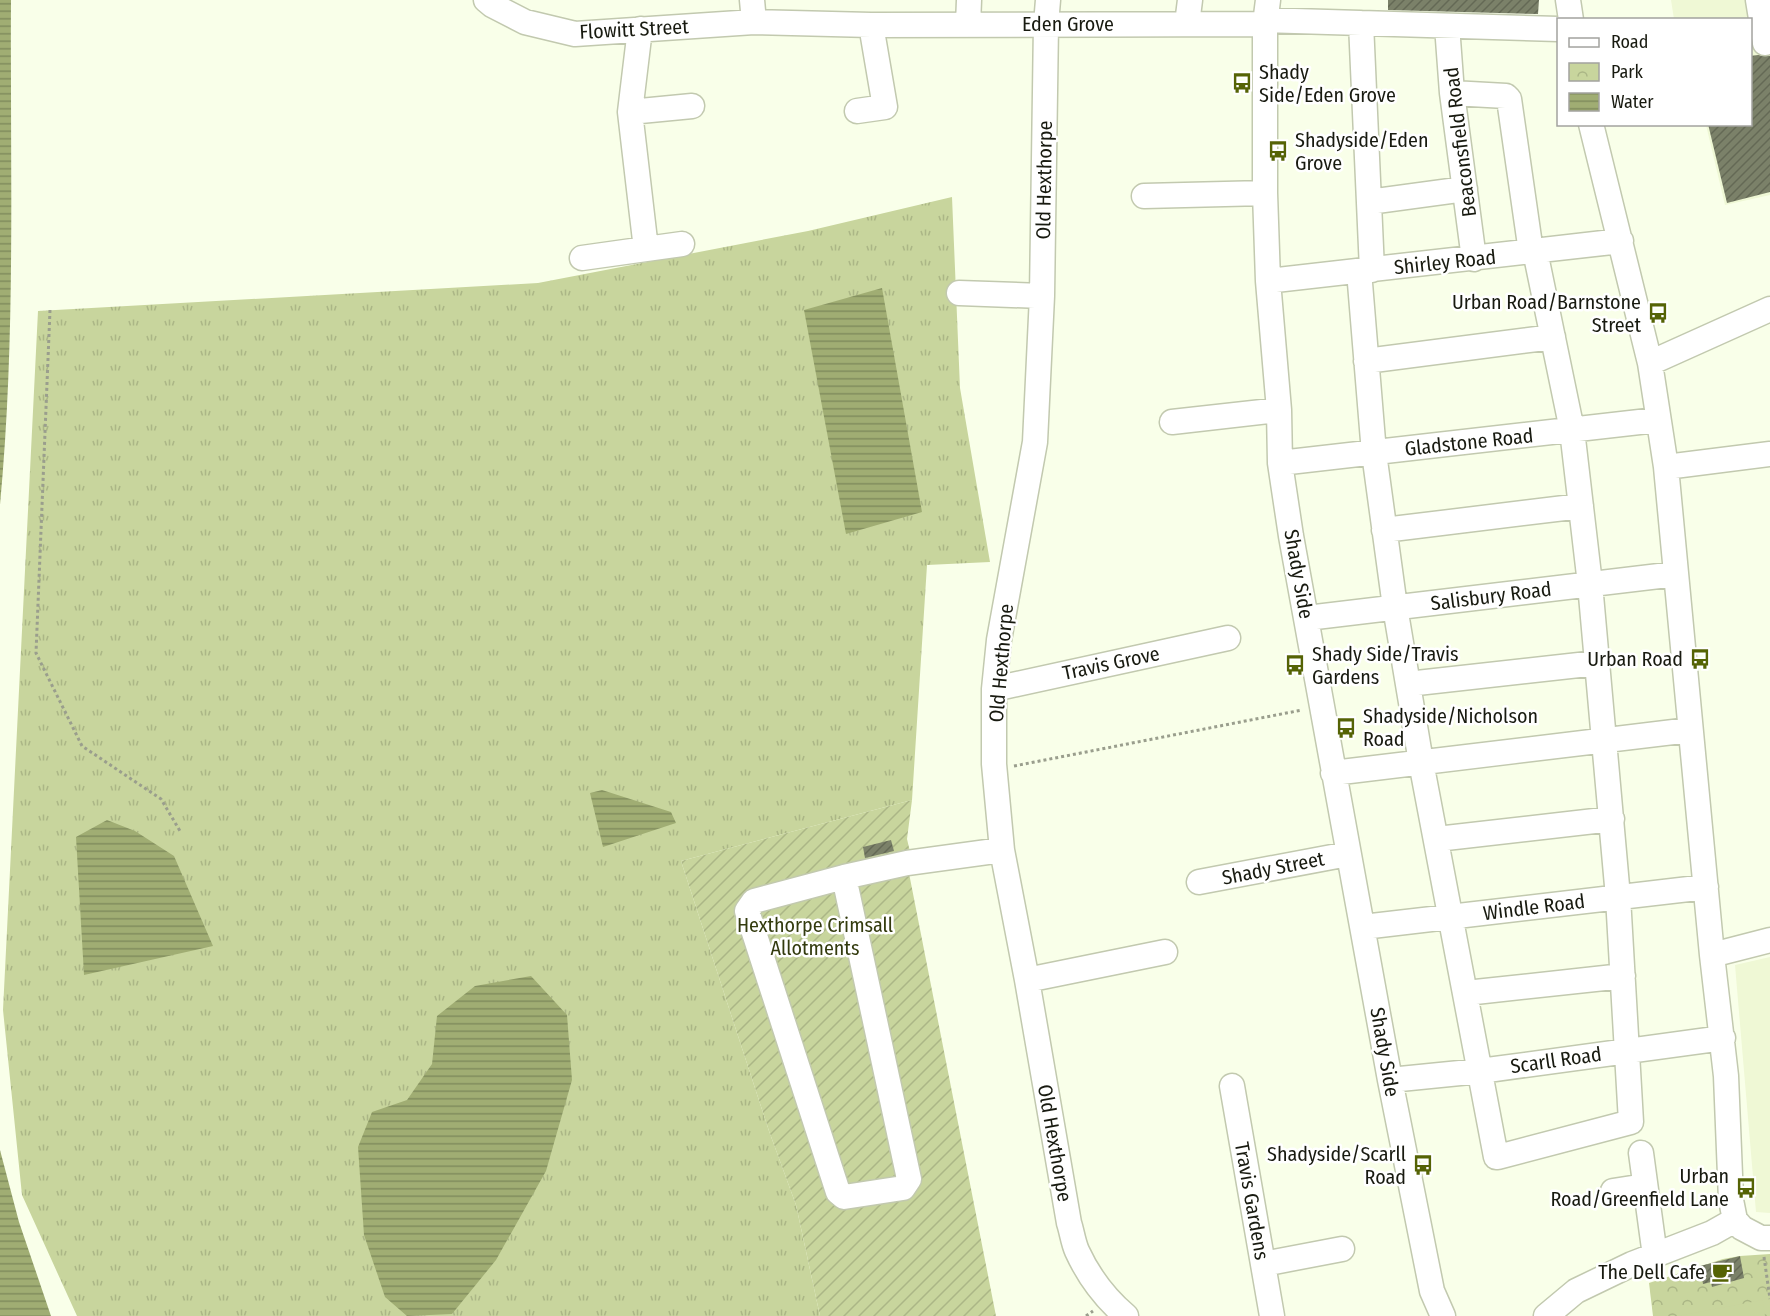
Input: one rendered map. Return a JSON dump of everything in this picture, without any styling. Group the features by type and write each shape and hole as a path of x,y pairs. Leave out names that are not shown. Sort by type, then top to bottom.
{"street":[{"name":"Flowitt Street","path":"486,0 525,21 575,34 640,29 753,11"},
{"path":"968,25 969,0"},
{"name":"Old Hexthorpe","path":"1048,0 1042,296 1035,442 999,640 994,689 995,769 1002,850 1069,1223 1076,1250 1108,1298 1126,1316"},
{"path":"1187,24 1190,0"},
{"path":"1568,0 1571,18"},
{"path":"1758,0 1765,43"},
{"name":"Eden Grove","path":"753,11 871,25 1187,24 1266,14 1361,22 1557,29"},
{"name":"Shady Side","path":"1266,14 1265,193 1268,281 1279,410 1280,463 1333,773 1390,1080 1432,1291 1443,1316"},
{"path":"1361,22 1369,202 1365,270 1366,361 1374,453 1395,607 1421,762 1496,1157 1498,1157 1629,1124 1631,1122 1628,1051 1605,740 1572,430 1533,252 1509,99 1506,96 1452,93"},
{"path":"857,111 885,107 871,25"},
{"name":"Beaconsfield Road","path":"1447,26 1452,93 1474,259"},
{"path":"640,29 630,112 646,249"},
{"path":"630,112 692,106"},
{"path":"1592,126 1650,363 1666,467 1712,955 1723,1038 1731,1200 1736,1220 1742,1228 1765,1238"},
{"path":"1369,202 1465,189"},
{"path":"1144,196 1265,193"},
{"name":"Shirley Road","path":"1268,281 1621,241"},
{"path":"582,258 682,244"},
{"path":"959,293 1042,296"},
{"path":"1650,363 1770,309"},
{"path":"1366,361 1553,337"},
{"path":"1172,422 1279,410"},
{"name":"Gladstone Road","path":"1280,463 1657,420"},
{"path":"1666,467 1770,454"},
{"path":"1384,530 1581,506"},
{"name":"Salisbury Road","path":"1307,618 1676,574"},
{"name":"Travis Grove","path":"994,689 1228,638"},
{"path":"1408,684 1598,663"},
{"path":"1333,773 1690,730"},
{"path":"1437,839 1612,819"},
{"path":"844,876 909,1179 903,1188 844,1197 838,1192 747,911 754,901 844,876 908,863 1002,850"},
{"name":"Shady Street","path":"1199,882 1348,855"},
{"name":"Windle Road","path":"1363,927 1706,887"},
{"path":"1712,955 1770,940"},
{"path":"1027,980 1165,952"},
{"path":"1466,993 1623,976"},
{"name":"Scarll Road","path":"1390,1080 1480,1071 1723,1038"},
{"name":"Travis Gardens","path":"1232,1086 1272,1316"},
{"path":"1641,1153 1655,1256"},
{"path":"1613,1191 1645,1186"},
{"path":"1546,1316 1576,1291 1712,1233 1736,1220"},
{"path":"1263,1264 1342,1249"}],"path":[{"path":"50,310 36,653 82,746 161,799 180,831"},
{"path":"995,769 1322,706"},
{"path":"1765,1238 1770,1299"}],"shaded area":[{"path":"1671,0 1770,0 1770,195 1725,205 1706,126 1752,126 1752,18 1674,18"},
{"path":"1770,957 1770,1213 1756,1212 1735,965"}],"green space":[{"path":"952,197 960,388 990,562 927,565 912,800 681,861 769,1131 796,1205 820,1316 77,1316 22,1195 3,1010 38,311 538,283 808,231"},
{"name":"Hexthorpe Crimsall Allotments","path":"912,800 907,839 911,856 906,858 996,1316 820,1316 796,1205 769,1131 681,861"},
{"path":"1770,1254 1770,1316 1653,1316 1649,1283 1723,1259"},
{"path":"1763,1300 1765,1316 1677,1316"}],"water":[{"path":"0,0 11,0 11,189 8,379 0,505"},
{"path":"882,288 922,512 846,534 804,310"},
{"path":"602,790 671,812 676,823 603,847 590,793"},
{"path":"107,820 135,831 174,856 213,946 84,975 76,837"},
{"path":"531,976 567,1015 572,1080 546,1171 496,1260 452,1314 407,1316 385,1297 364,1235 358,1147 372,1112 407,1100 432,1064 437,1016 475,986"},
{"path":"0,1150 19,1222 51,1316 0,1316"}],"building":[{"path":"1388,0 1539,0 1538,14 1388,10"},
{"path":"1752,56 1770,56 1770,192 1727,203 1708,126 1752,126"},
{"path":"891,840 894,851 865,858 863,847"},
{"name":"The Dell Cafe","path":"1740,1256 1744,1278 1712,1287 1711,1282 1703,1284 1700,1266"}],"place":[{"name":"Shady Side/Eden Grove","path":"1242,83"},
{"name":"Shadyside/Eden Grove","path":"1278,151"},
{"name":"Urban Road/Barnstone Street","path":"1658,313"},
{"name":"Urban Road","path":"1700,659"},
{"name":"Shady Side/Travis Gardens","path":"1295,665"},
{"name":"Shadyside/Nicholson Road","path":"1346,728"},
{"name":"Shadyside/Scarll Road","path":"1423,1165"},
{"name":"Urban Road/Greenfield Lane","path":"1746,1188"},
{"name":"The Dell Cafe","path":"1722,1272"}]}
